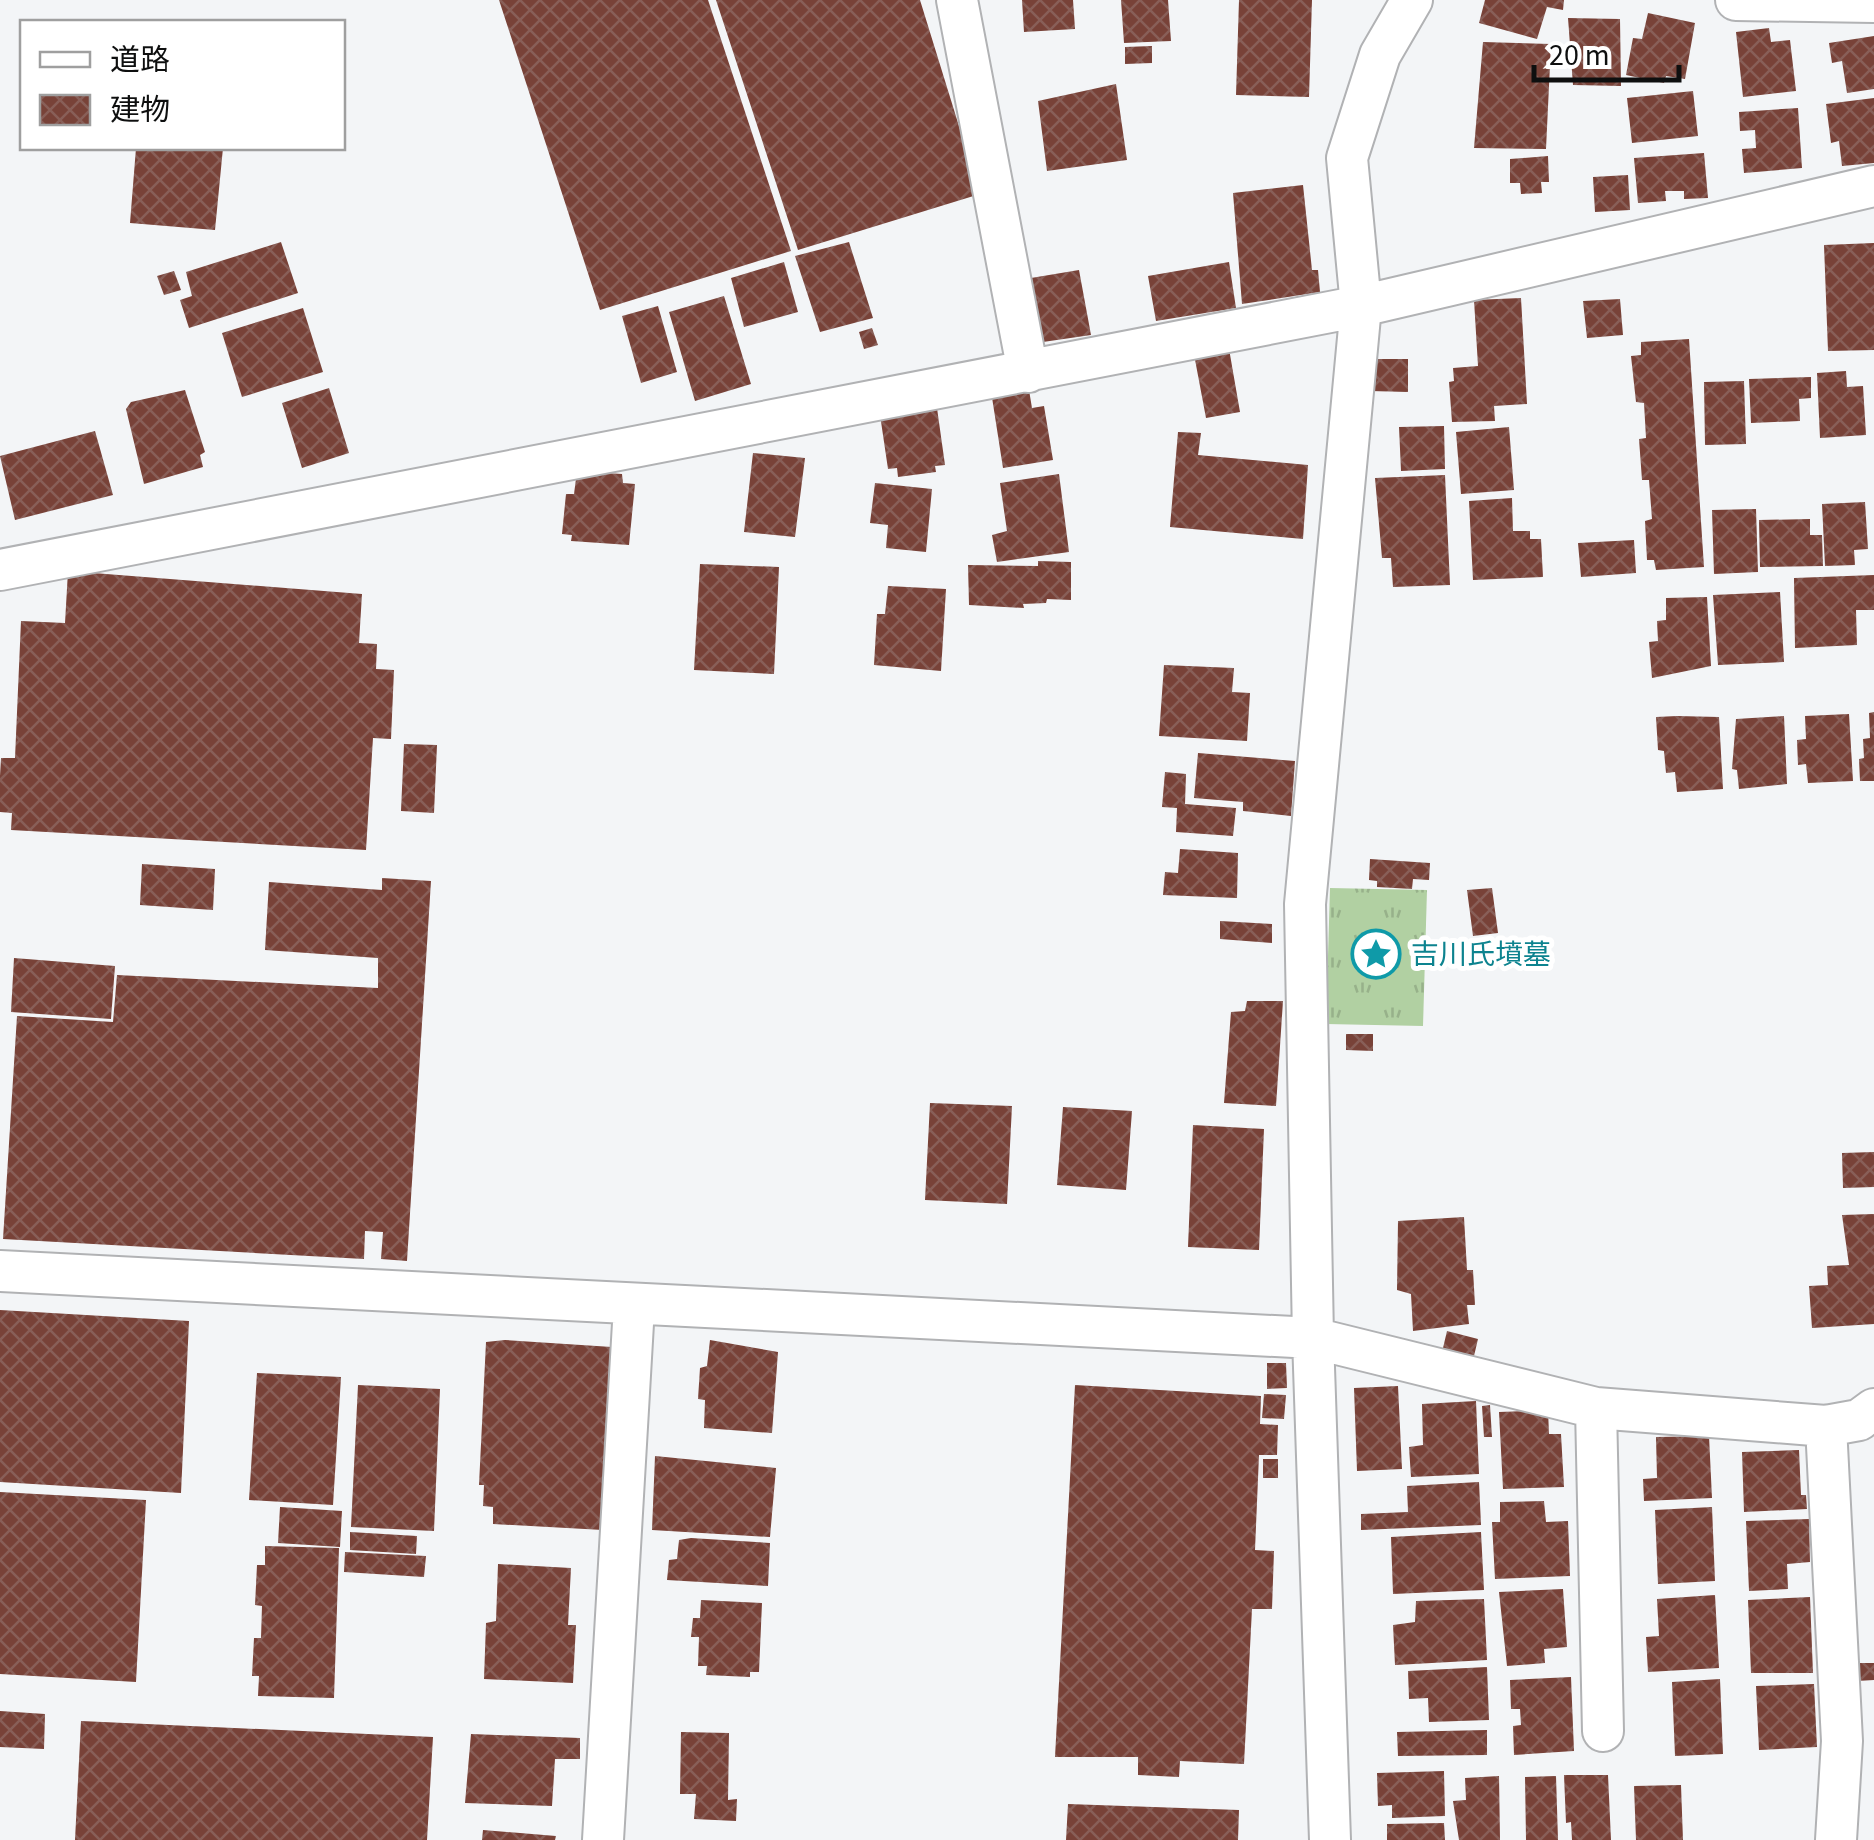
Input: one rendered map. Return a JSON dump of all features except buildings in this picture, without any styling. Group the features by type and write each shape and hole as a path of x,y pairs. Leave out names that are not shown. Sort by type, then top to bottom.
{"street":[{"path":"958,0 1028,372"},
{"path":"1330,1840 1313,1338 1305,904 1362,306 1347,158 1380,55 1412,0"},
{"path":"1736,0 1874,2"},
{"path":"0,570 1362,306 1874,186"},
{"path":"0,1271 1313,1338 1596,1408 1826,1426 1860,1420 1874,1409"},
{"path":"603,1840 634,1306"},
{"path":"1596,1408 1603,1731"},
{"path":"1826,1426 1842,1741 1836,1840"}],"green space":[{"path":"1330,888 1427,890 1423,1026 1326,1024"}],"place":[{"name":"吉川氏墳墓","path":"1376,954"}]}
